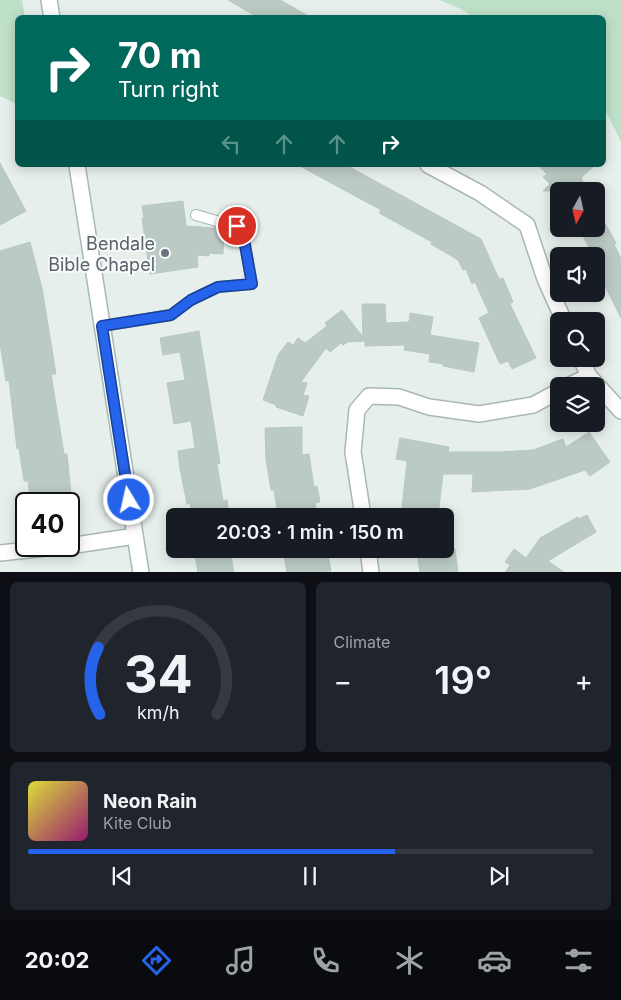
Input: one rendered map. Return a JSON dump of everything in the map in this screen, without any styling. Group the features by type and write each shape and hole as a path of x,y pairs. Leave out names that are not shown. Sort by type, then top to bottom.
{"street":[{"path":"49,0 52,15"},
{"path":"77,167 141,572"},
{"path":"432,167 480,193 527,225 545,279 560,312"},
{"path":"584,367 588,376 621,411"},
{"path":"362,508 353,452 357,410 370,396 399,397 428,407 478,414 533,405 550,396"},
{"path":"80,544 135,536"},
{"path":"0,554 15,552"},
{"path":"370,558 372,572"}],"lane":[{"path":"102,326 171,315 191,300 218,287 252,284 245,245 237,226 196,215"}],"green space":[{"path":"0,0 22,0 25,15 15,15 15,103 0,96"},
{"path":"440,0 621,0 621,142 606,111 606,15 471,15"}],"building":[{"path":"228,0 280,0 307,15 254,15"},
{"path":"0,163 26,211 0,225"},
{"path":"302,167 350,167 481,239 499,279 503,278 513,302 510,304 536,358 512,369 508,361 500,364 479,318 489,313 475,282 472,284 466,269 463,270 458,260 431,244 432,242 379,213 381,210"},
{"path":"540,167 593,167 581,178 583,182 550,182 550,184 543,177 547,174"},
{"path":"550,184 550,191 543,191"},
{"path":"183,201 186,226 224,230 223,254 209,253 209,256 197,255 198,267 150,274 142,206"},
{"path":"605,223 616,243 614,244 621,259 621,318 605,286 605,247 589,247 584,238 605,238"},
{"path":"30,242 42,288 56,374 51,374 64,454 67,454 71,492 29,492 28,481 24,481 19,448 17,449 9,380 6,381 0,343 0,251"},
{"path":"362,304 385,304 386,323 409,322 410,313 433,317 430,335 479,343 474,372 429,362 430,354 404,350 405,345 365,346 365,341 348,342 343,345 341,343 330,352 326,348 301,382 307,383 303,395 309,396 303,416 276,407 276,405 263,400 278,355 288,342 293,345 298,338 305,343 327,326 325,323 342,310 363,337"},
{"path":"199,331 220,463 217,464 223,501 227,500 228,508 191,508 190,503 187,504 178,451 195,448 191,421 174,424 167,383 185,380 180,352 163,355 160,338"},
{"path":"302,427 302,455 309,454 314,487 317,486 320,502 315,503 316,508 277,508 274,490 271,490 266,459 265,428"},
{"path":"589,432 610,462 590,476 585,470 530,489 472,492 473,474 443,474 439,508 402,508 407,461 396,459 400,438 449,447 448,452 533,450 563,439 566,447"},
{"path":"587,515 596,532 548,561 564,572 506,572 510,565 505,562 514,549 526,558 540,538 578,517 579,519"},
{"path":"455,549 458,572 420,572 418,558 454,558"},
{"path":"196,558 232,558 234,572 198,572"},
{"path":"284,558 329,558 331,571 287,572"}],"place":[{"name":"Bendale Bible Chapel","path":"165,253"}],"route":[{"path":"129,500 102,326 171,315 191,300 218,287 252,284 245,245 237,226"}]}
